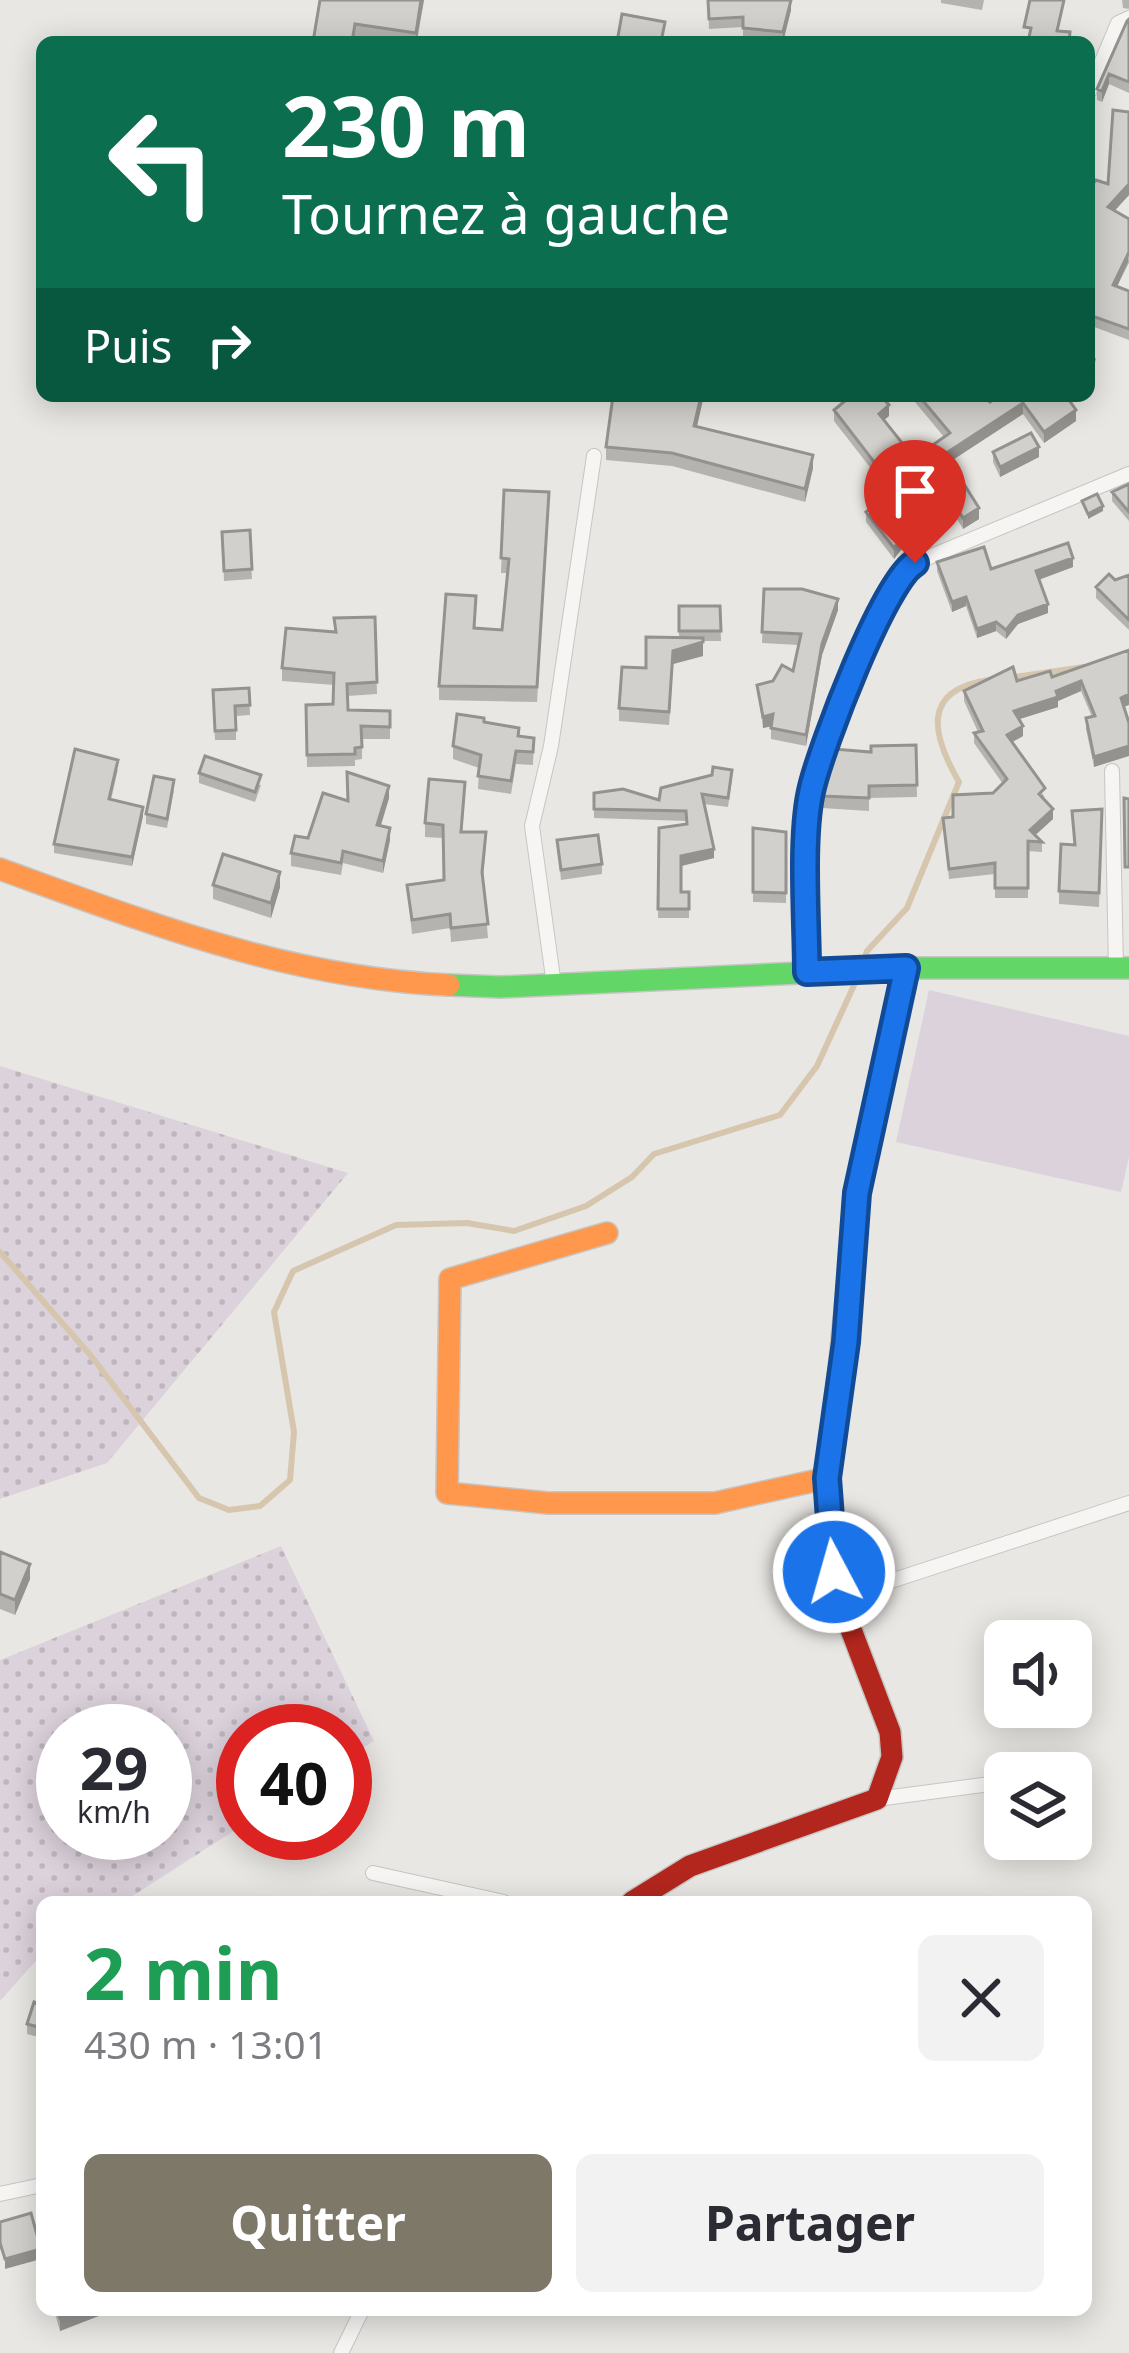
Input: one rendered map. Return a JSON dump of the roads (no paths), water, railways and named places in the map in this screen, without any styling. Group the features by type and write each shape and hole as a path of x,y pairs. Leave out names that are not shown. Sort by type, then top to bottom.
{"main road":[{"path":"0,869 212,945 359,980 554,985 897,968 1122,968"},
{"path":"640,1896 669,1874 722,1851 877,1799 892,1757 890,1732 839,1598 828,1547 827,1478 846,1342 857,1193 897,968"},
{"path":"607,1233 450,1280 447,1493 548,1503 715,1503 827,1478"}],"street":[{"path":"1095,78 1118,23 1129,17"},
{"path":"554,985 532,826 551,746 594,456"},
{"path":"807,972 811,788 895,581 915,563 1129,474"},
{"path":"1112,771 1122,968"},
{"path":"839,1598 1129,1503"},
{"path":"877,1799 984,1785"},
{"path":"373,1873 476,1896"},
{"path":"0,2194 36,2186"},
{"path":"341,2353 359,2316"}],"waterway":[{"path":"1008,678 1084,667"},
{"path":"863,963 867,951 907,908 959,782 939,733 942,705 967,685 989,680"},
{"path":"0,1252 92,1357 199,1498 229,1510 260,1506 290,1480 294,1432 274,1312 293,1271 396,1225 467,1223 514,1231 586,1206 632,1177 654,1154 780,1115 817,1066 856,981"}]}
